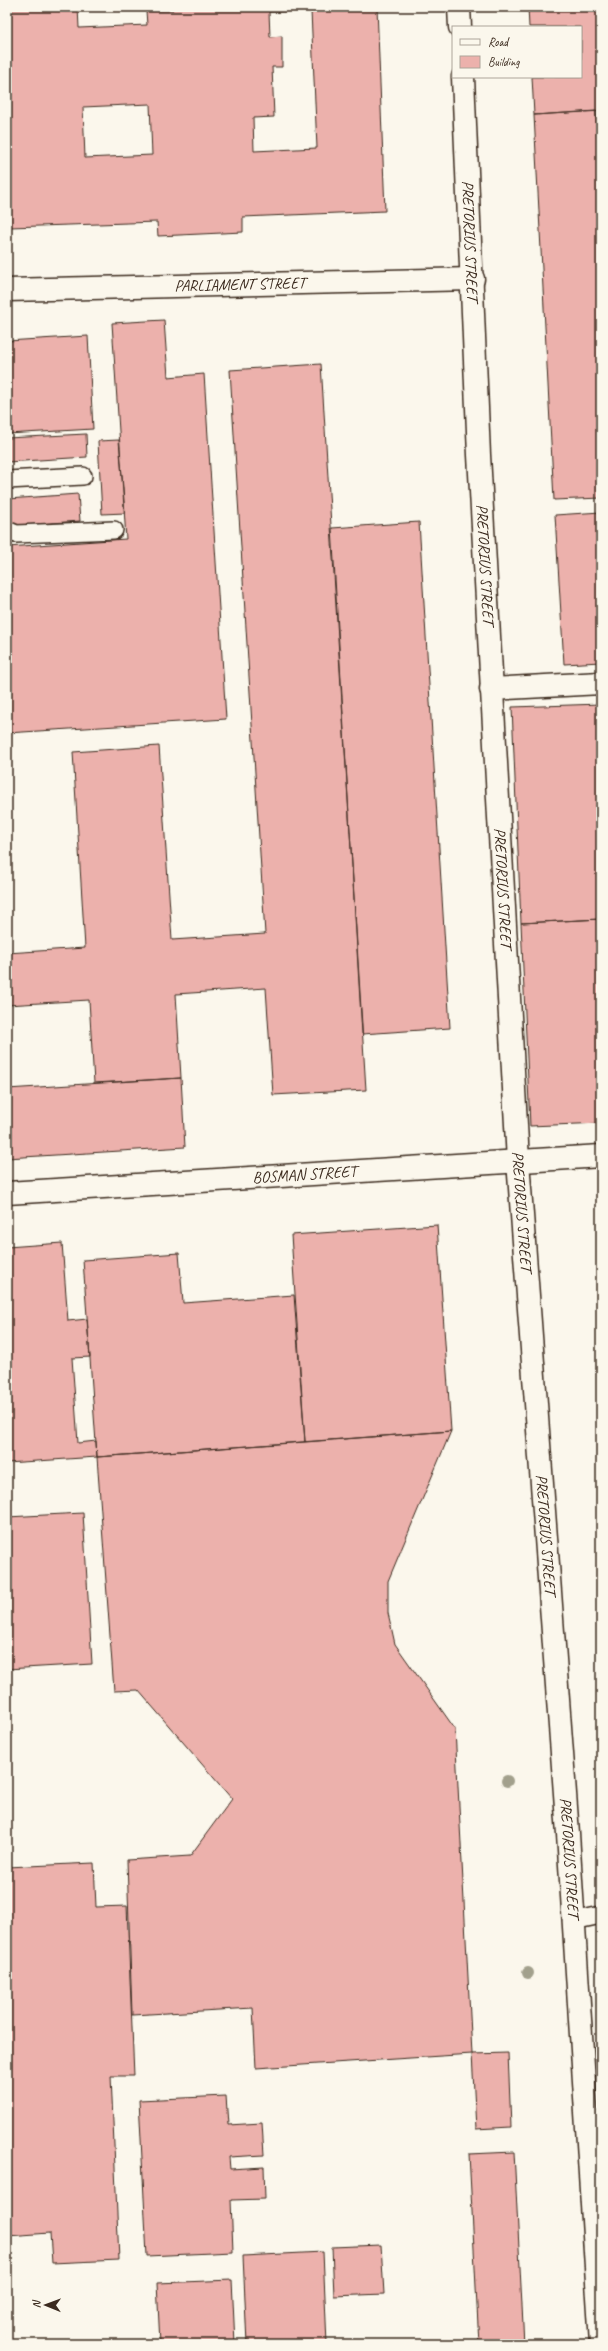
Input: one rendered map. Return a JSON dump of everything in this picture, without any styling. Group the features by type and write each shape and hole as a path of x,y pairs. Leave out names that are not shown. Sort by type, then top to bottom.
{"street":[{"path":"459,7 460,26"},
{"name":"PRETORIUS STREET","path":"463,78 473,279 479,455 518,1161 573,1921 601,2344"},
{"name":"PARLIAMENT STREET","path":"7,290 473,279"},
{"path":"491,689 601,683"},
{"name":"BOSMAN STREET","path":"7,1194 601,1156"}],"lane":[{"path":"7,480 83,476"},
{"path":"7,530 16,534 114,530"},
{"path":"573,1921 601,1914"}],"building":[{"path":"7,7 78,7 79,28 147,25 146,11 173,10 173,7 377,7 385,211 243,217 243,232 158,236 157,222 10,227 7,154","holes":["311,11 317,148 254,151 253,118 274,117 272,67 282,67 282,36 270,37 269,12","150,104 152,155 85,158 83,107"]},
{"path":"528,7 601,7 601,111 534,115 532,78 582,78 582,26 529,26"},
{"path":"596,111 601,206 601,498 554,500 534,115"},
{"path":"164,320 168,377 204,374 226,719 7,733 7,547 126,539 112,323"},
{"path":"88,336 93,429 7,434 7,341"},
{"path":"321,364 366,1090 273,1095 266,988 176,994 181,1078 94,1083 89,1000 7,1005 7,953 85,948 73,752 159,746 172,940 265,934 230,370"},
{"path":"86,434 87,457 7,462 7,438"},
{"path":"119,440 125,513 102,514 98,441"},
{"path":"78,494 80,521 9,526 8,499"},
{"path":"601,512 601,662 564,664 555,515"},
{"path":"419,522 450,1028 362,1034 332,528"},
{"path":"601,704 601,919 521,923 512,707"},
{"path":"601,919 601,1123 530,1126 521,923"},
{"path":"181,1078 185,1147 7,1158 7,1089"},
{"path":"437,1225 451,1431 305,1442 291,1235"},
{"path":"62,1243 68,1321 87,1319 90,1357 72,1358 78,1443 96,1441 97,1457 7,1463 7,1247"},
{"path":"179,1253 183,1303 294,1295 305,1442 97,1457 83,1260"},
{"path":"451,1431 388,1581 388,1613 395,1644 455,1729 472,2054 256,2068 253,2008 132,2015 127,1860 190,1856 232,1799 138,1690 114,1691 97,1457"},
{"path":"83,1513 92,1664 7,1669 7,1517"},
{"path":"94,1863 96,1907 127,1906 134,2076 111,2076 119,2260 52,2263 50,2233 7,2236 7,1867"},
{"path":"508,2053 511,2127 476,2129 472,2054"},
{"path":"226,2096 228,2125 262,2123 264,2155 229,2157 230,2169 264,2167 265,2199 231,2200 233,2252 147,2256 139,2100"},
{"path":"514,2152 524,2344 479,2344 469,2154"},
{"path":"381,2245 384,2294 334,2296 332,2247"},
{"path":"323,2252 327,2344 247,2344 243,2256"},
{"path":"232,2280 235,2344 160,2344 157,2283"}]}
